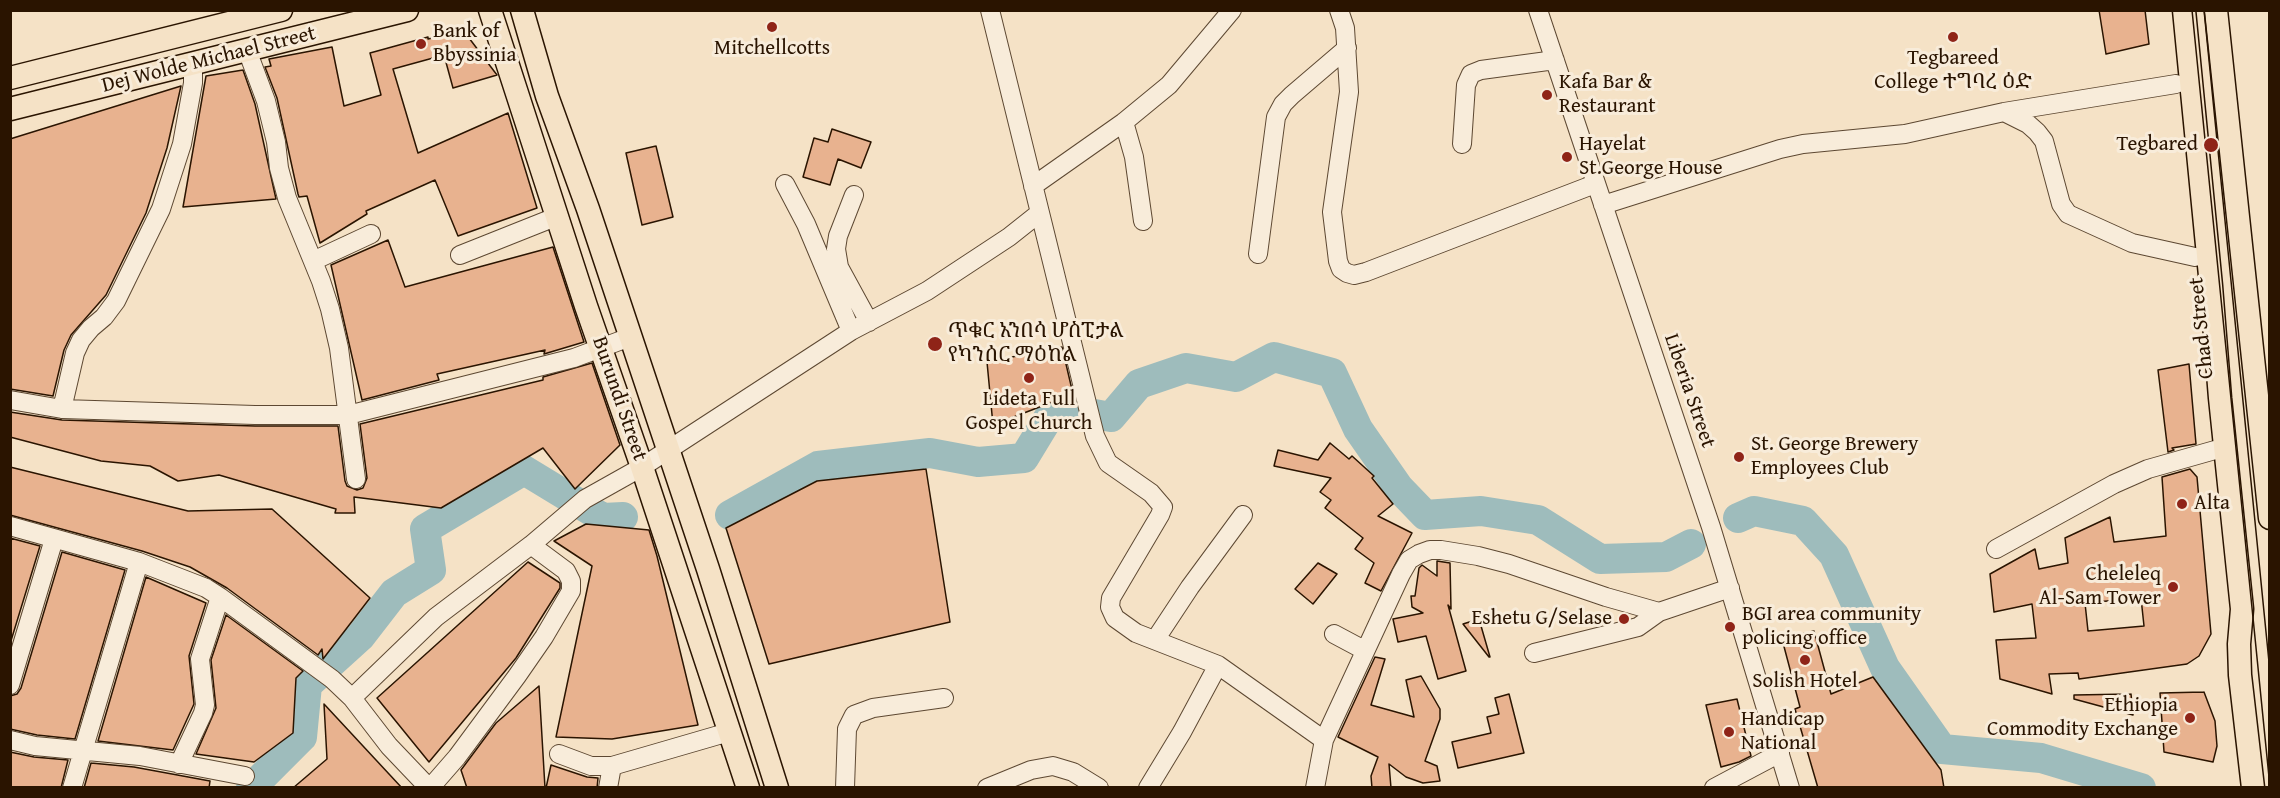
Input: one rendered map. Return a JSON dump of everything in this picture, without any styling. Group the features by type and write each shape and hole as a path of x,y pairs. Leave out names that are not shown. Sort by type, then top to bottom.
{"main road":[{"name":"Dej Wolde Michael Street","path":"10,78 281,10"},
{"name":"Dej Wolde Michael Street","path":"10,109 407,10"},
{"name":"Burundi Street","path":"490,10 748,788"},
{"name":"Burundi Street","path":"522,10 547,96 588,209 708,569 777,788"},
{"name":"Chad Street","path":"2170,10 2230,610 2239,644"},
{"name":"Chad Street","path":"2184,10 2242,609 2239,644 2240,675 2253,788"},
{"path":"2216,10 2270,518"},
{"path":"2231,10 2270,385"},
{"path":"711,678 739,668"}],"street":[{"path":"990,10 1038,214 1095,436 1108,463 1150,493 1163,507 1112,598 1110,607 1115,618 1136,633 1218,665 1324,740"},
{"path":"1033,186 1125,122 1169,86 1232,10"},
{"path":"1339,10 1345,28 1349,92 1332,212 1341,269 1354,275 1366,272 1595,184"},
{"name":"Liberia Street","path":"1538,10 1730,588 1790,788"},
{"path":"1258,254 1276,117 1283,104 1292,95 1347,48"},
{"path":"247,50 266,100 287,198 330,309 339,348 356,479"},
{"path":"1461,144 1466,85 1467,78 1471,74 1481,70 1555,60"},
{"path":"62,409 75,353 81,340 116,301 161,209 182,144 194,83 193,64"},
{"path":"1603,205 1780,149 1803,144 1905,134 2004,112 2176,84"},
{"path":"2004,112 2028,124 2044,141 2061,204 2068,214 2132,243 2195,257"},
{"path":"1125,122 1134,157 1143,221"},
{"path":"785,184 806,224 851,331"},
{"path":"854,195 838,237 836,249 839,267 869,322"},
{"path":"352,698 436,617 531,545 585,499 642,467 851,331 927,291 1009,237 1038,214"},
{"path":"460,255 558,216"},
{"path":"313,261 371,234"},
{"path":"10,400 62,409 255,415 348,415 574,358 630,337"},
{"path":"1996,549 2140,472 2215,450"},
{"path":"1155,640 1190,587 1243,515"},
{"path":"10,526 139,562 206,588 332,679 352,698 389,746 430,788 457,757 517,676 544,637 571,591 571,581 566,571 531,545"},
{"path":"10,685 54,539"},
{"path":"1315,788 1324,740 1364,650 1409,560 1419,554 1430,550 1456,551 1509,564 1606,597 1659,612"},
{"path":"72,788 139,562"},
{"path":"1534,653 1638,627 1659,612 1730,588"},
{"path":"179,764 205,705 200,658 220,597"},
{"path":"1334,634 1364,650"},
{"path":"1148,788 1182,732 1218,665"},
{"path":"845,788 847,729 854,715 873,708 944,699"},
{"path":"559,754 591,766 612,766 729,732"},
{"path":"10,740 35,746 140,756 245,776"},
{"path":"1714,788 1780,753"},
{"path":"608,788 612,766"},
{"path":"987,788 1030,770 1053,766 1073,772 1099,788"}],"building":[{"path":"2099,10 2145,10 2149,44 2106,54"},
{"path":"457,32 469,38 497,75 453,88 444,55 393,69 418,153 508,113 537,208 458,236 435,180 366,211 367,214 320,243 307,196 299,197 298,194 277,98 265,67 271,66 269,59 332,47 344,106 381,95 370,53 428,37 428,39"},
{"path":"243,70 255,104 276,199 183,207 206,76"},
{"path":"181,86 167,148 146,213 106,295 71,335 64,350 53,396 10,389 10,139"},
{"path":"832,129 871,142 861,168 838,159 830,185 803,177 814,138 828,142"},
{"path":"656,146 673,217 642,225 626,153"},
{"path":"388,240 405,287 553,247 584,342 544,354 545,350 437,374 439,380 362,400 331,265"},
{"name":"Lideta Full Gospel Church","path":"1062,347 1073,394 993,425 987,362"},
{"path":"592,363 620,445 575,489 543,448 441,508 354,497 355,513 335,513 336,509 219,475 178,481 150,466 101,461 10,437 10,412 62,420 255,426 338,426 345,481 347,486 357,490 363,488 367,478 360,424 543,380 543,377"},
{"path":"2189,364 2196,444 2172,448 2174,450 2168,452 2158,370"},
{"path":"1330,443 1349,459 1352,456 1374,476 1372,478 1393,504 1378,516 1412,533 1381,591 1365,583 1374,563 1355,549 1363,538 1325,508 1331,500 1320,492 1331,478 1274,466 1278,450 1318,460"},
{"path":"10,467 188,511 272,509 370,598 323,659 322,649 318,655 227,588 190,567 142,551 10,515"},
{"path":"926,469 950,622 769,664 726,528 817,481"},
{"path":"2190,469 2197,477 2211,634 2199,656 2187,664 2079,679 2078,673 2049,674 2052,694 2000,679 1996,640 2036,638 2032,604 1994,612 1990,574 2035,549 2039,569 2068,563 2065,538 2110,517 2114,542 2166,536 2162,477","holes":["2141,598 2144,626 2088,631 2085,603"]},
{"path":"586,524 649,530 698,725 612,739 556,737 592,566 554,541"},
{"path":"10,538 40,546 10,644"},
{"path":"62,552 125,570 75,739 37,735 10,729 10,696 17,694 21,688"},
{"path":"1437,561 1450,563 1451,609 1448,605 1466,671 1438,679 1426,636 1398,642 1393,619 1423,613 1412,607 1411,596 1415,596 1419,568 1422,565 1437,576"},
{"path":"528,562 560,583 560,588 516,658 429,762 377,698"},
{"path":"1318,563 1337,574 1313,604 1295,589"},
{"path":"146,577 206,603 189,656 194,704 173,750 98,741"},
{"path":"226,615 303,671 296,678 293,733 254,762 196,754 216,708 211,660"},
{"path":"1479,619 1490,657 1463,624"},
{"path":"1814,631 1831,694 1873,677 1941,770 1944,788 1818,788 1795,709 1800,707 1782,639"},
{"path":"1375,657 1385,659 1371,705 1414,717 1406,680 1421,676 1440,709 1440,719 1425,761 1437,766 1440,781 1423,783 1406,777 1389,764 1391,788 1372,788 1371,776 1378,757 1338,737"},
{"path":"539,686 545,788 467,788 461,770 496,723"},
{"path":"2204,692 2215,721 2217,746 2213,762 2164,752 2160,693"},
{"path":"1509,694 1524,753 1458,768 1452,742 1491,733 1487,717 1499,714 1495,698"},
{"path":"2131,694 2133,715 2074,699 2074,695"},
{"name":"Handicap National","path":"1737,699 1751,756 1721,767 1706,705"},
{"path":"324,704 402,788 293,788 327,759"},
{"path":"10,752 68,760 61,788 10,788"},
{"path":"91,763 134,767 210,781 209,788 84,788"},
{"path":"551,765 587,777 598,778 597,788 546,788"}],"waterway":[{"path":"730,515 818,466 930,453 978,462 1024,458 1055,407 1111,417 1139,384 1186,368 1236,377 1274,357 1332,373 1358,429 1399,488 1425,515 1481,511 1538,520 1600,559 1666,557 1691,544"},
{"path":"251,788 302,737 307,685 360,637 394,593 431,570 425,529 524,470 603,518 623,517"},
{"path":"1738,518 1754,511 1803,521 1834,555 1885,668 1942,749 2041,758 2141,788"}],"tram line":[{"path":"2192,10 2270,787"},
{"path":"2204,10 2270,672"}],"place":[{"name":"Mitchellcotts","path":"772,27"},
{"name":"Tegbareed College ተግባረ ዕድ","path":"1953,37"},
{"name":"Bank of Bbyssinia","path":"421,44"},
{"name":"Kafa Bar & Restaurant","path":"1547,95"},
{"name":"Tegbared","path":"2211,145"},
{"name":"Hayelat St.George House","path":"1567,157"},
{"name":"ጥቁር አንበሳ ሆስፒታል የካንሰር ማዕከል","path":"935,344"},
{"name":"Lideta Full Gospel Church","path":"1029,378"},
{"name":"St. George Brewery Employees Club","path":"1739,457"},
{"name":"Alta","path":"2182,504"},
{"name":"Cheleleq Al-Sam Tower","path":"2173,587"},
{"name":"Eshetu G/Selase","path":"1624,619"},
{"name":"BGI area community policing office","path":"1730,627"},
{"name":"Solish Hotel","path":"1805,660"},
{"name":"Ethiopia Commodity Exchange","path":"2190,718"},
{"name":"Handicap National","path":"1729,732"}]}
